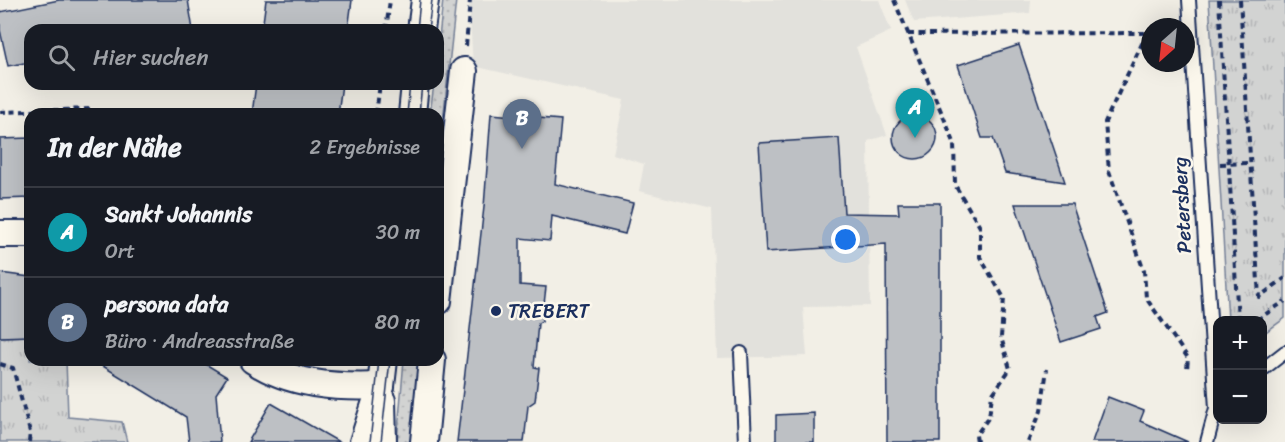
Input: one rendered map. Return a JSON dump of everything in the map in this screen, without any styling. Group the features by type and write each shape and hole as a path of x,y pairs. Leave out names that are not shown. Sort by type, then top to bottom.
{"street":[{"path":"423,24 425,0"},
{"path":"444,248 464,71"},
{"path":"413,108 414,90"},
{"path":"0,234 24,234"},
{"path":"264,366 285,377 344,387 381,386"},
{"path":"383,366 381,386 383,442"},
{"path":"424,442 431,366"},
{"path":"363,442 381,386"}],"lane":[{"name":"Petersberg","path":"1190,0 1215,370"},
{"path":"1267,367 1285,352"},
{"path":"741,353 745,442"},
{"name":"Petersberg","path":"1206,442 1213,420"}],"path":[{"path":"387,24 390,0"},
{"path":"464,71 470,0"},
{"path":"894,0 954,142 955,185 980,227 980,257 1004,298 1000,337 1010,369 992,395 989,417 976,435 977,442"},
{"path":"1219,0 1238,316"},
{"path":"1240,0 1259,297 1285,278"},
{"path":"908,34 1141,33"},
{"path":"1141,48 1106,122 1109,171 1144,271 1146,298 1188,358 1188,370"},
{"path":"377,108 379,90"},
{"path":"0,112 24,111"},
{"path":"1221,164 1249,162"},
{"path":"1264,316 1285,301"},
{"path":"0,364 13,368 30,432 29,442"},
{"path":"1028,442 1041,411 1047,369"}],"shaded area":[{"path":"469,0 879,0 891,31 856,47 887,135 868,141 870,306 803,307 807,356 717,358 712,209 639,191 644,164 613,154 624,100 473,66"},
{"path":"905,0 1031,0 1030,13 914,22"}],"green space":[{"path":"443,0 456,0 444,112 444,108 431,108 433,90 444,90 444,24 440,24"},
{"path":"1209,0 1285,0 1285,318 1267,331 1267,316 1228,316"},
{"path":"24,336 24,366 66,366 68,417 122,422 127,442 0,442 0,337"},
{"path":"403,366 418,366 410,442 397,442"}],"building":[{"path":"59,0 188,0 192,24 24,24 24,63 8,66 0,30 0,12"},
{"path":"266,0 352,0 349,24 263,24"},
{"path":"1019,45 1065,182 1005,173 993,138 982,138 958,65"},
{"path":"255,90 341,90 339,108 253,108"},
{"path":"491,114 561,120 555,184 633,203 625,234 552,216 550,241 520,238 520,285 546,287 542,321 538,323 534,367 539,368 535,401 528,406 524,442 457,442 484,207"},
{"path":"915,115 931,121 937,137 931,153 915,159 899,153 893,137 899,121"},
{"path":"24,138 24,198 0,199 0,139"},
{"path":"839,138 844,213 899,214 898,203 940,203 940,442 887,442 886,244 766,252 759,143"},
{"path":"1015,204 1072,204 1108,313 1097,317 1101,329 1061,342"},
{"path":"0,273 24,276 24,336 0,337"},
{"path":"103,366 209,366 227,377 216,394 220,442 189,442 186,417"},
{"path":"1108,397 1144,411 1140,421 1188,442 1092,442"},
{"path":"271,403 339,442 248,442"},
{"path":"814,413 814,442 776,442 776,415"}],"tram line":[{"path":"418,24 420,0"},
{"path":"429,24 432,0"},
{"path":"408,108 409,90"},
{"path":"420,108 421,90"},
{"path":"370,442 378,366"},
{"path":"381,442 389,366"}],"place":[{"name":"Sankt Johannis","path":"915,138"},
{"name":"persona data","path":"522,149"},
{"name":"TREBERT","path":"496,311"}]}
